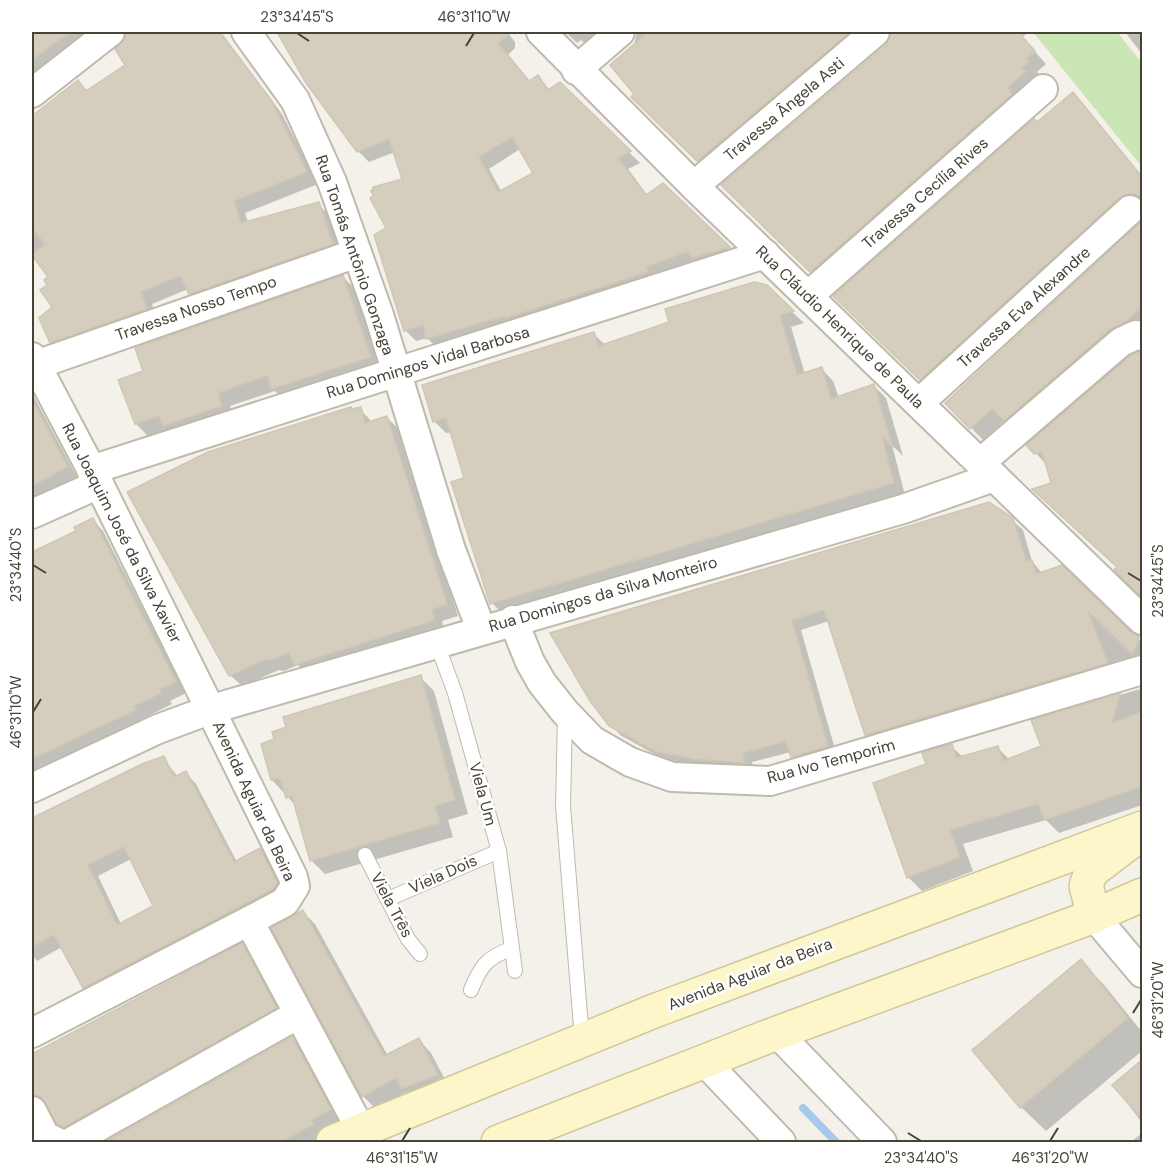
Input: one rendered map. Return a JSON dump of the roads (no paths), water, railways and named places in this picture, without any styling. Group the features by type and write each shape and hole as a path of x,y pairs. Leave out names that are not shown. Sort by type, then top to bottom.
{"main road":[{"name":"Avenida Aguiar da Beira","path":"347,1136 582,1039 994,881 1140,829"},
{"path":"1094,916 1086,886 1091,872 1126,847 1140,829"},
{"path":"498,1143 704,1061 1094,916 1143,895"}],"street":[{"path":"32,93 110,32"},
{"name":"Rua Tomás Antônio Gonzaga","path":"246,32 295,100 332,182 357,253 451,550 481,629"},
{"name":"Rua Cláudio Henrique de Paula","path":"541,32 576,70 694,186 1143,620"},
{"path":"576,70 620,32"},
{"name":"Travessa Ângela Asti","path":"694,186 875,32"},
{"name":"Travessa Cecília Rives","path":"808,296 1043,89"},
{"name":"Travessa Eva Alexandre","path":"919,403 1130,210"},
{"name":"Travessa Nosso Tempo","path":"34,361 357,253"},
{"name":"Rua Domingos Vidal Barbosa","path":"32,514 95,477 395,371 765,254"},
{"path":"987,470 1121,342 1136,335 1143,336"},
{"name":"Rua Joaquim José da Silva Xavier","path":"34,361 212,709"},
{"name":"Rua Domingos da Silva Monteiro","path":"32,788 158,729 212,709 903,508 987,470"},
{"name":"Rua Ivo Temporim","path":"513,620 530,662 565,712 592,740 630,762 672,777 770,780 1143,670"},
{"name":"Avenida Aguiar da Beira","path":"212,709 295,886 285,902 249,921 297,1015 347,1136"},
{"path":"1094,916 1143,973"},
{"path":"32,1033 249,921"},
{"path":"71,1143 297,1015"},
{"path":"777,1033 882,1143"},
{"path":"704,1061 781,1143"},
{"path":"32,1111 45,1136 57,1143"}],"lane":[{"name":"Viela Um","path":"437,644 455,693 499,851 515,971"},
{"path":"565,712 563,806 569,911 582,1039"},
{"name":"Viela Dois","path":"388,899 499,851"},
{"name":"Viela Três","path":"365,855 408,939 420,954"},
{"path":"471,990 479,969 486,961 511,949"}],"waterway":[{"path":"803,1108 836,1142"}]}
